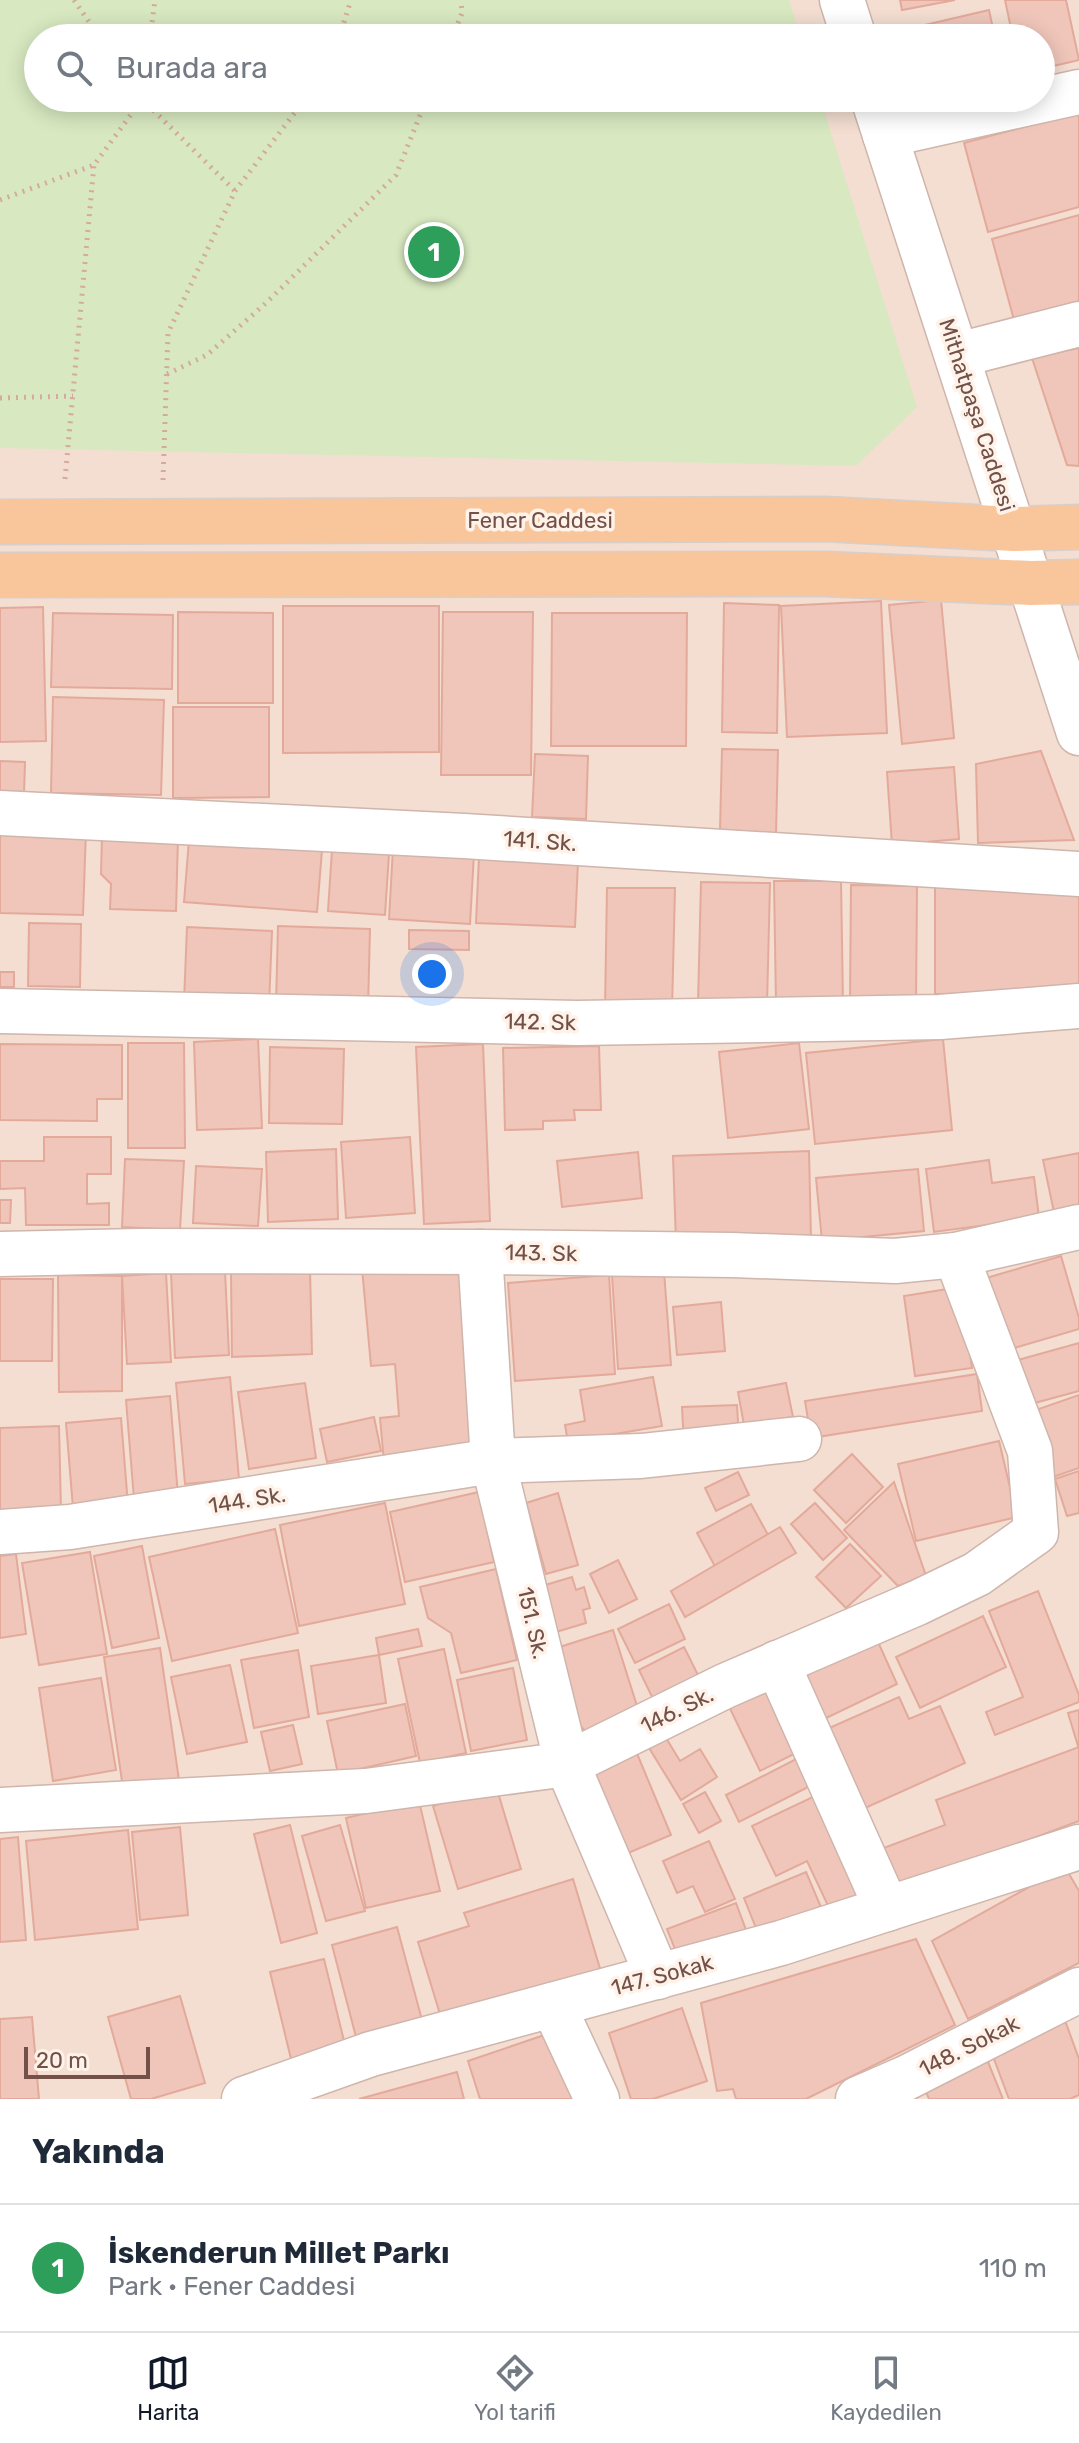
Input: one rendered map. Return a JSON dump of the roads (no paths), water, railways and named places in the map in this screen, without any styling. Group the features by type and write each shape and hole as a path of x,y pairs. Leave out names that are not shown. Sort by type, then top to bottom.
{"main road":[{"name":"Fener Caddesi","path":"0,522 825,519 1014,529 1079,527"},
{"path":"0,575 826,574 1031,583 1079,582"}],"street":[{"path":"842,0 850,24"},
{"path":"1055,95 1079,92"},
{"path":"879,116 912,112"},
{"name":"Mithatpaşa Caddesi","path":"879,116 1079,733"},
{"path":"958,355 1079,324"},
{"name":"141. Sk.","path":"0,813 464,836 1079,874"},
{"name":"142. Sk","path":"0,1011 577,1023 940,1017 1079,1006"},
{"name":"143. Sk","path":"0,1254 139,1251 480,1252 732,1255 895,1261 956,1255 1079,1227"},
{"name":"151. Sk.","path":"480,1252 493,1461 567,1764 658,1977"},
{"name":"146. Sk.","path":"0,1810 366,1791 567,1764 777,1663 977,1574 1036,1532 1030,1451 956,1255"},
{"name":"144. Sk.","path":"0,1532 70,1527 493,1461 641,1456 799,1439"},
{"path":"777,1663 887,1909"},
{"name":"147. Sokak","path":"244,2099 371,2054 781,1943 1079,1847"},
{"name":"148. Sokak","path":"858,2099 1079,1990"},
{"path":"553,2005 597,2099"}],"place":[{"name":"İskenderun Millet Parkı","path":"434,252"}]}
